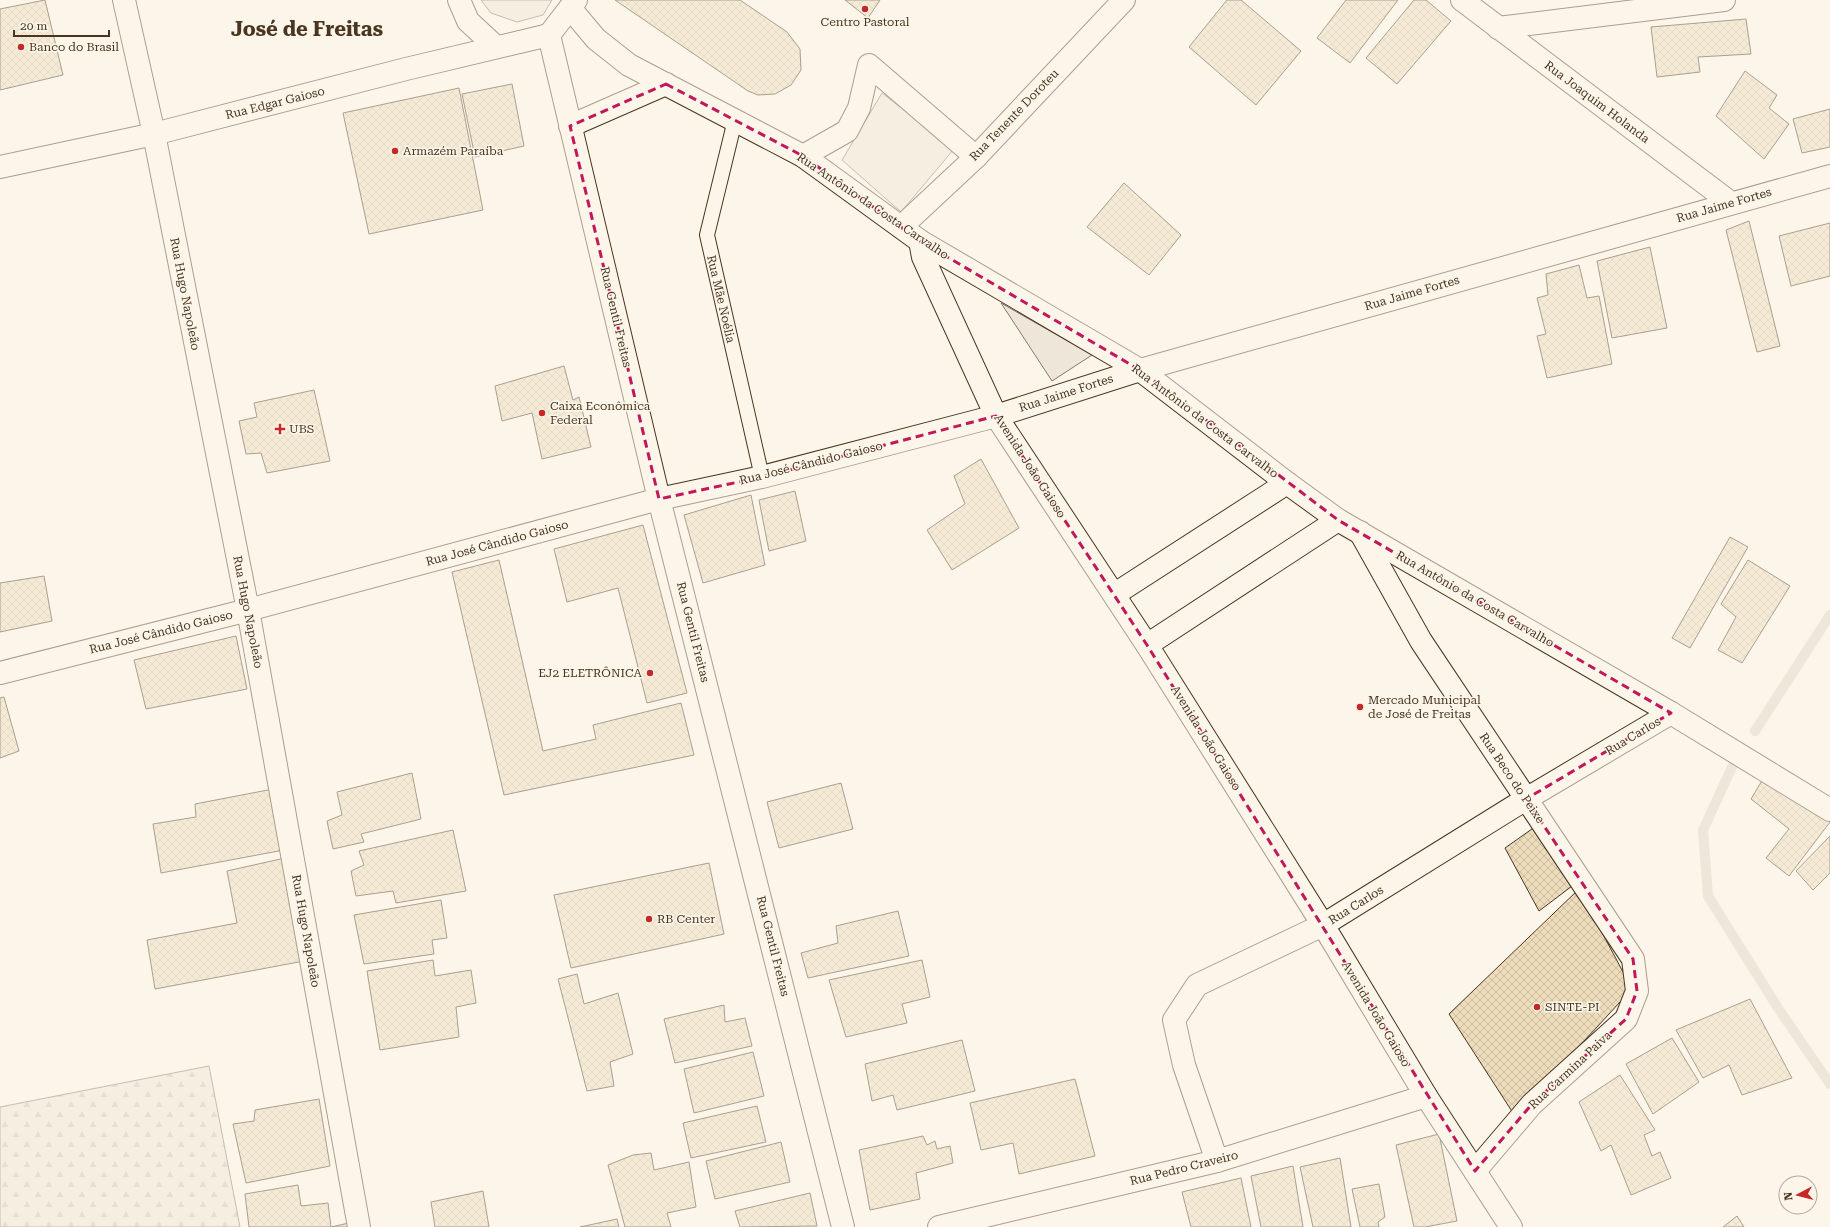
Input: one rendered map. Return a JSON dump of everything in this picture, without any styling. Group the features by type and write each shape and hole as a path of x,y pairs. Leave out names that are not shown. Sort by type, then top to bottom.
{"street":[{"name":"Rua Hugo Napoleão","path":"124,0 154,134 248,610 359,1227"},
{"path":"459,0 468,21 496,47"},
{"name":"Rua Tenente Doroteu","path":"901,227 976,157 1124,0"},
{"name":"Rua Joaquim Holanda","path":"1462,0 1732,203"},
{"path":"1498,28 1724,0"},
{"path":"549,35 573,4"},
{"name":"Rua Antônio da Costa Carvalho","path":"573,4 596,39 629,65 803,156 920,241 1140,370 1287,483 1338,520 1671,713 1830,810"},
{"name":"Rua Edgar Gaioso","path":"0,167 154,134 496,47 549,35"},
{"name":"Rua Gentil Freitas","path":"549,35 659,499 843,1227"},
{"path":"803,156 847,130 859,108 869,65 976,157"},
{"path":"570,126 666,84"},
{"name":"Rua Jaime Fortes","path":"996,416 1140,370 1830,176"},
{"name":"Avenida João Gaioso","path":"920,241 922,257 996,416 1147,644 1323,925 1426,1096 1511,1227"},
{"name":"Rua José Cândido Gaioso","path":"0,673 248,610 659,499 762,477 996,416"},
{"path":"1115,594 1287,483"},
{"path":"1147,644 1338,520"},
{"name":"Rua Beco do Peixe","path":"1360,532 1421,641 1633,959"},
{"name":"Rua Carlos","path":"1218,1161 1184,1065 1174,1020 1197,984 1323,925 1671,713"},
{"name":"Rua Carmina Paiva","path":"1475,1170 1532,1104 1626,1018 1637,991 1633,959"},
{"name":"Rua Pedro Craveiro","path":"939,1227 1218,1161 1426,1096"}],"lane":[{"name":"Rua Mãe Noélia","path":"735,120 707,235 762,477"}],"highlighted area":[{"path":"666,84 803,156 920,241 1140,370 1338,520 1671,713 1526,799 1633,959 1637,991 1626,1019 1532,1104 1475,1171 1147,645 996,416 762,477 659,499 570,126"}],"green space":[{"path":"481,0 552,0 543,15 517,22 491,13"},
{"path":"1001,303 1092,355 1052,381"},
{"path":"209,1066 240,1227 0,1227 0,1107"}],"shaded area":[{"path":"882,93 954,149 901,212 842,160"}],"building":[{"path":"45,0 63,75 0,90 0,9"},
{"path":"615,0 740,0 787,32 800,49 801,70 791,85 775,94 758,95 748,91"},
{"name":"Centro Pastoral","path":"845,0 880,0 868,18"},
{"path":"1227,0 1241,0 1301,51 1256,105 1189,47"},
{"path":"1346,0 1398,0 1350,63 1317,38"},
{"path":"1414,0 1426,0 1451,21 1397,84 1366,58"},
{"path":"1746,19 1751,54 1698,57 1700,72 1657,77 1651,27"},
{"path":"1745,71 1777,95 1769,108 1789,124 1764,159 1716,116"},
{"path":"512,84 524,146 475,157 462,94"},
{"path":"459,88 483,210 369,234 343,113"},
{"path":"1830,109 1830,147 1802,153 1793,119"},
{"path":"1124,183 1181,235 1149,275 1087,227"},
{"path":"1749,221 1780,346 1757,352 1726,230"},
{"path":"1830,223 1830,276 1791,286 1779,236"},
{"path":"1650,247 1667,328 1612,338 1597,261"},
{"path":"1579,265 1587,298 1599,296 1612,364 1547,378 1537,336 1546,334 1537,298 1548,295 1546,274"},
{"path":"564,366 573,400 579,397 591,447 542,459 532,413 502,421 495,386"},
{"path":"314,390 330,461 267,473 261,453 246,454 239,421 257,417 254,403"},
{"path":"981,459 1019,528 952,570 927,530 965,504 954,476"},
{"path":"795,491 806,541 769,551 759,500"},
{"path":"751,495 765,565 703,583 684,515"},
{"path":"643,525 687,693 647,703 618,588 567,602 554,549"},
{"path":"1730,537 1748,547 1690,648 1672,638"},
{"path":"499,560 543,751 596,739 593,725 681,703 694,755 504,795 452,572"},
{"path":"1748,560 1790,586 1742,663 1718,650 1736,617 1721,604"},
{"path":"44,576 52,621 0,632 0,583"},
{"path":"236,636 247,689 146,709 134,660"},
{"path":"4,697 19,751 0,758 0,698"},
{"path":"412,773 421,819 361,834 364,842 333,849 327,821 342,815 337,792"},
{"path":"1766,774 1830,814 1830,822 1789,876 1766,858 1789,829 1751,799"},
{"path":"841,783 853,829 779,848 767,802"},
{"path":"273,789 284,850 161,873 153,824 196,817 195,804"},
{"path":"1539,824 1576,883 1539,911 1505,848"},
{"path":"453,830 466,891 396,903 393,891 356,896 351,871 364,865 359,851"},
{"path":"1830,836 1830,873 1813,890 1796,871"},
{"path":"285,858 304,961 155,989 147,940 237,923 227,871"},
{"path":"709,863 724,934 571,968 554,895"},
{"path":"1579,889 1632,989 1515,1116 1449,1014"},
{"path":"441,900 447,938 432,940 434,954 364,964 354,915"},
{"path":"898,911 909,956 808,978 801,953 838,943 836,926"},
{"path":"433,960 435,976 471,970 476,1003 456,1007 459,1037 380,1050 367,971"},
{"path":"922,960 930,997 902,1004 907,1023 846,1037 829,980"},
{"path":"577,974 584,1004 618,993 633,1054 610,1062 614,1086 587,1091 558,979"},
{"path":"1750,999 1792,1078 1742,1095 1729,1065 1703,1078 1676,1030"},
{"path":"724,1005 725,1022 745,1018 752,1046 675,1063 664,1019"},
{"path":"1672,1038 1699,1082 1653,1114 1626,1064"},
{"path":"962,1040 975,1091 897,1110 893,1095 872,1101 865,1064"},
{"path":"753,1052 764,1096 694,1113 684,1069"},
{"path":"1620,1075 1655,1130 1644,1135 1652,1156 1660,1152 1671,1178 1631,1195 1611,1145 1601,1151 1579,1102"},
{"path":"1075,1079 1095,1156 1019,1174 1013,1143 981,1150 970,1103"},
{"path":"319,1099 330,1166 246,1183 233,1124 254,1121 255,1110"},
{"path":"757,1106 766,1142 691,1158 683,1123"},
{"path":"1439,1134 1457,1221 1425,1227 1414,1227 1396,1145"},
{"path":"923,1136 927,1145 935,1141 937,1149 950,1146 953,1163 916,1173 920,1199 870,1210 859,1150"},
{"path":"781,1142 790,1182 715,1199 706,1161"},
{"path":"651,1153 654,1170 689,1162 696,1207 667,1213 671,1227 625,1227 608,1165 633,1155"},
{"path":"1340,1158 1351,1227 1313,1227 1300,1167"},
{"path":"1293,1166 1303,1227 1261,1227 1251,1176"},
{"path":"1241,1178 1251,1227 1191,1227 1182,1192"},
{"path":"1379,1184 1385,1217 1378,1222 1379,1227 1360,1227 1352,1189"},
{"path":"298,1185 301,1206 328,1203 331,1227 249,1227 245,1194"},
{"path":"483,1191 489,1227 435,1227 431,1202"},
{"path":"810,1193 817,1226 740,1227 735,1211"},
{"path":"1737,1216 1744,1227 1723,1227"},
{"path":"617,1219 619,1227 580,1227"},
{"path":"353,1222 353,1227 331,1227"}],"waterway":[{"path":"1755,731 1830,615"},
{"path":"1733,765 1703,830 1708,896 1778,1008 1830,1084"}],"place":[{"name":"Centro Pastoral","path":"865,9"},
{"name":"Banco do Brasil","path":"21,47"},
{"name":"Armazém Paraíba","path":"395,151"},
{"name":"Caixa Econômica Federal","path":"542,413"},
{"name":"UBS","path":"280,429"},
{"name":"EJ2 ELETRÔNICA","path":"650,673"},
{"name":"Mercado Municipal de José de Freitas","path":"1360,707"},
{"name":"RB Center","path":"649,919"},
{"name":"SINTE-PI","path":"1537,1007"}],"district":[{"name":"José de Freitas","path":"307,29"}]}
